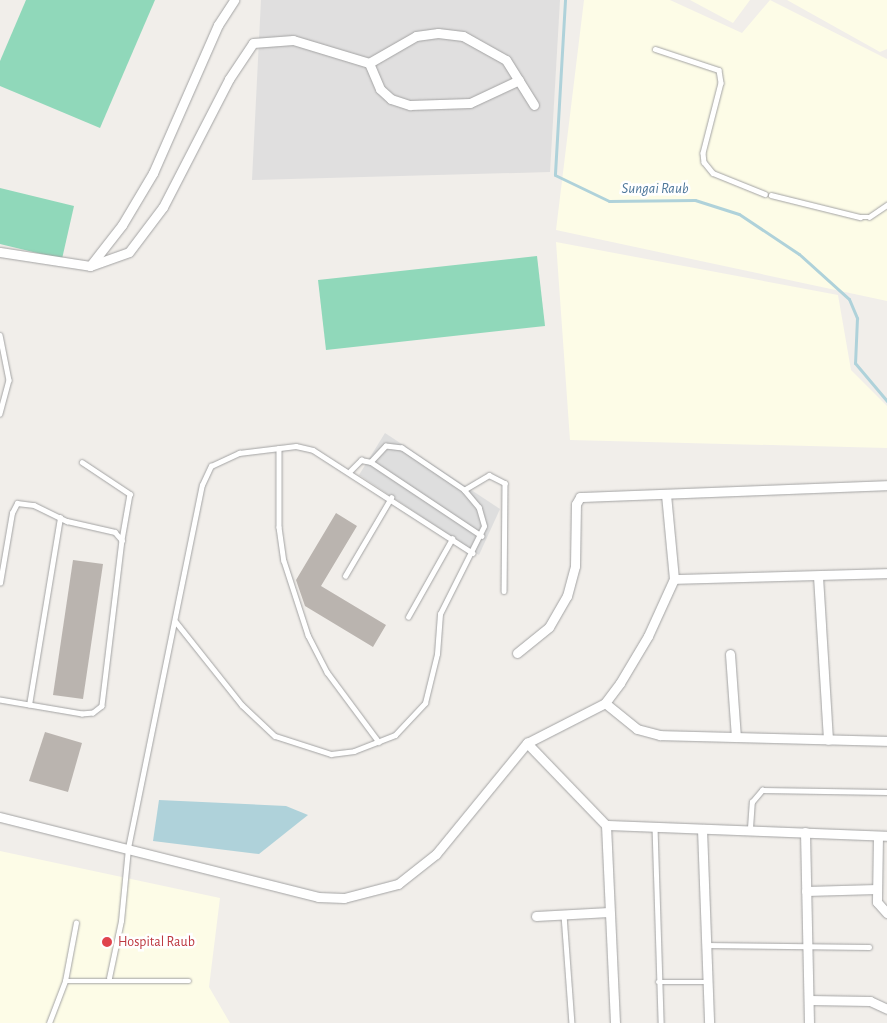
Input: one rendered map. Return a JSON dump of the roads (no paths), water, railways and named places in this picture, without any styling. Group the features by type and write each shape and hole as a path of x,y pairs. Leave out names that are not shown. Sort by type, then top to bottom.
{"street":[{"path":"90,266 122,224 153,172 218,25 234,0"},
{"path":"0,252 90,266 129,252 141,240 191,160 237,65 253,43 293,40 369,63 416,36 438,32 463,36 486,46 506,60 534,105"},
{"path":"369,63 380,88 391,98 418,106 470,103 519,80"},
{"path":"517,653 549,627 568,596 575,566 577,499 584,495 666,494 887,485"},
{"path":"0,817 318,897 344,898 381,890 412,875 436,854 526,743 605,703 648,636 674,580 666,494"},
{"path":"674,580 887,573"},
{"path":"818,576 828,740"},
{"path":"730,654 736,737"},
{"path":"605,703 637,729 660,735 887,740"},
{"path":"526,743 606,825 614,1023"},
{"path":"606,825 702,829 750,828 883,836 877,889 878,906 887,913"},
{"path":"702,829 706,982 709,1023"},
{"path":"805,832 809,1023"},
{"path":"806,890 877,889"},
{"path":"536,916 609,912"},
{"path":"809,1000 870,1002 887,1008"}],"lane":[{"path":"655,49 719,70 721,83 703,153 704,162 713,173 768,194 860,217 874,215 887,205"},
{"path":"0,335 9,380 0,414"},
{"path":"109,978 121,921 128,848 176,622 202,485 210,466 239,453 296,446 313,450 350,471 473,553"},
{"path":"176,622 242,705 275,736 331,754 379,742 395,735 417,716 425,703 437,654 440,614 482,536 479,508 464,490 402,448 386,446 371,462"},
{"path":"279,448 277,479 282,552 308,635 327,672 379,742"},
{"path":"350,471 361,460 371,462 482,536"},
{"path":"0,700 82,714 93,713 102,706 122,540 130,494 82,462"},
{"path":"464,490 488,475 505,483 504,591"},
{"path":"345,576 390,498"},
{"path":"0,584 15,506 23,502 34,505 60,518 114,532 122,540"},
{"path":"29,705 34,696 60,518"},
{"path":"408,617 452,539"},
{"path":"750,828 752,802 762,790 887,792"},
{"path":"655,827 658,982 661,1023"},
{"path":"564,914 572,1023"},
{"path":"49,1023 64,981 76,923"},
{"path":"706,945 869,948"},
{"path":"64,981 109,978 189,981"},
{"path":"658,982 706,982"}],"water":[{"path":"159,800 286,806 308,815 259,854 153,841"}],"waterway":[{"name":"Sungai Raub","path":"565,0 555,175 609,201 695,200 739,214 799,254 849,299 857,318 855,363 887,401"}],"place":[{"name":"Hospital Raub","path":"107,942"}]}
